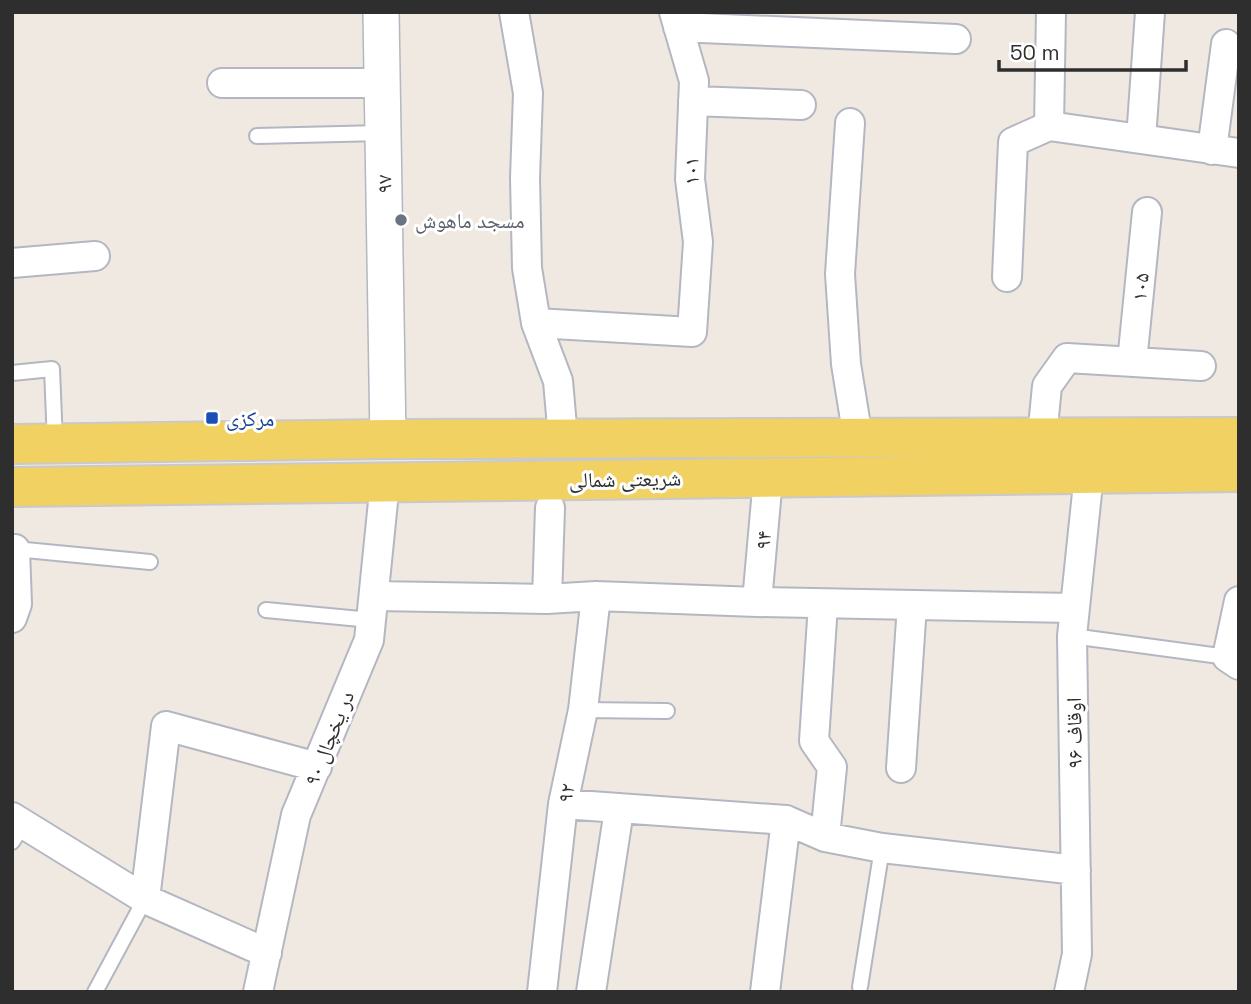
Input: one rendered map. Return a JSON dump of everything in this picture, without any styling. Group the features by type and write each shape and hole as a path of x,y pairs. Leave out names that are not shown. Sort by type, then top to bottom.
{"main road":[{"name":"شریعتی شمالی","path":"12,444 388,439 1239,437"},
{"name":"شریعتی شمالی","path":"12,487 1239,472"}],"street":[{"path":"514,12 528,93 524,178 527,268 536,323 558,381 564,438"},
{"path":"1049,126 1051,12"},
{"path":"1141,139 1150,12"},
{"name":"۹۷","path":"376,13 382,83 388,439"},
{"path":"676,20 956,39"},
{"name":"۱۰۱","path":"536,323 692,332 698,242 690,178 694,81 676,20"},
{"path":"1007,277 1013,142 1049,126 1226,151 1226,44"},
{"path":"222,83 382,83"},
{"path":"693,101 801,105"},
{"path":"850,123 841,274 846,364 858,438"},
{"name":"۱۰۵","path":"1132,362 1147,212"},
{"path":"12,263 95,256"},
{"path":"1042,437 1047,386 1067,358 1201,366"},
{"name":"اوقاف ۹۶","path":"1069,992 1077,954 1073,636 1089,474"},
{"name":"۹۴","path":"757,602 768,478"},
{"name":"در یخچال ۹۰","path":"258,992 296,815 369,640 384,482"},
{"path":"547,599 550,508"},
{"path":"12,618 17,604 14,549"},
{"path":"372,608 596,596 823,604 1075,608"},
{"name":"۹۲","path":"542,992 563,804 583,710 596,596"},
{"path":"1233,661 1239,601"},
{"path":"823,604 814,741 831,767 825,837"},
{"path":"901,768 912,605"},
{"path":"145,899 166,726 317,767"},
{"path":"563,804 786,820 825,837 882,848 1076,870"},
{"path":"591,992 619,810"},
{"path":"765,992 786,820"},
{"path":"16,828 145,899 267,953"}],"lane":[{"path":"257,136 383,133"},
{"path":"12,373 52,369 55,444"},
{"path":"14,549 150,562"},
{"path":"266,610 372,608"},
{"path":"1073,636 1233,661"},
{"path":"583,710 667,711"},
{"path":"860,987 882,848"},
{"path":"95,992 145,899"}],"place":[{"name":"مسجد ماهوش","path":"401,220"},
{"name":"مرکزی","path":"212,418"}]}
